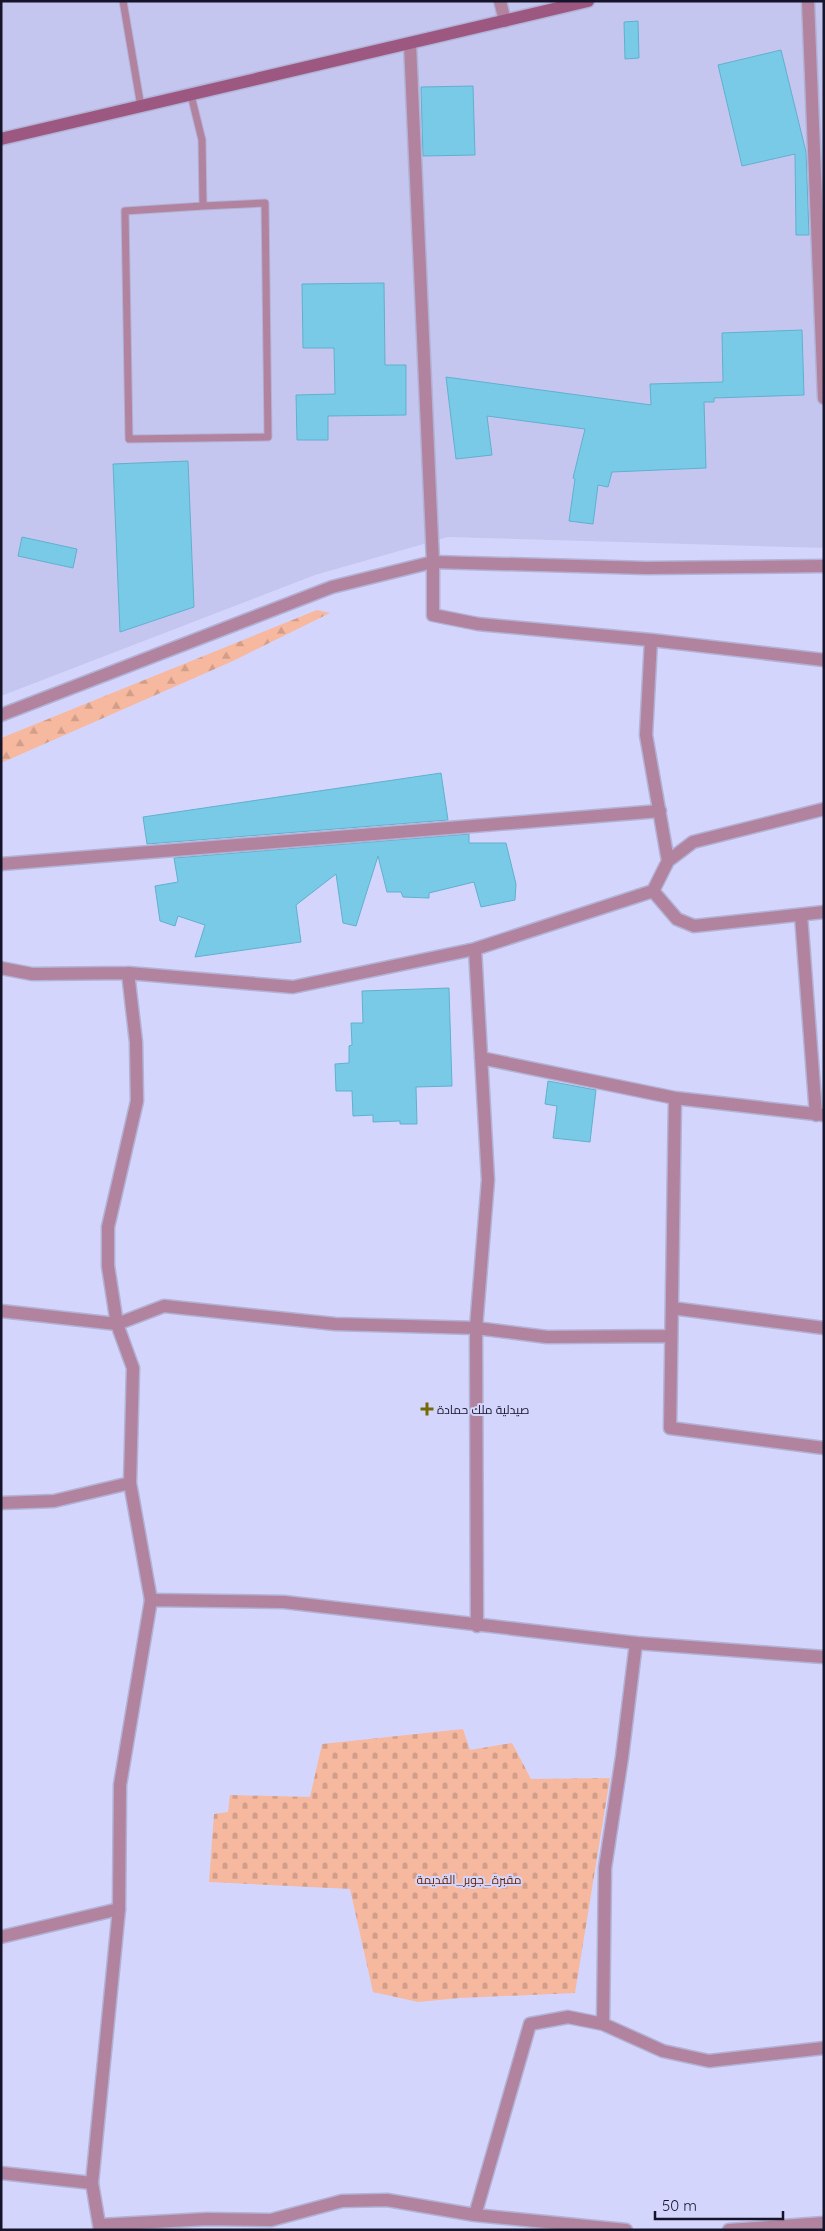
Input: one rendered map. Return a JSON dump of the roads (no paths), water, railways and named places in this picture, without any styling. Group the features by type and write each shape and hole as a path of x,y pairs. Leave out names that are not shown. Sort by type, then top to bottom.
{"main road":[{"path":"1,139 588,1"}],"street":[{"path":"500,1 505,21"},
{"path":"808,1 824,398"},
{"path":"410,44 433,562 433,616 478,624 651,640 824,660"},
{"path":"1,715 332,587 433,562 646,568 824,566"},
{"path":"651,640 646,735 668,861"},
{"path":"1,968 32,974 128,974 293,987 475,949 654,891 668,861 693,842 824,809"},
{"path":"1,864 660,811"},
{"path":"654,891 677,918 694,926 824,912"},
{"path":"481,1058 675,1098 820,1115 800,915"},
{"path":"475,949 488,1180 476,1328 477,1626"},
{"path":"128,974 136,1042 137,1101 108,1227 108,1266 117,1324 133,1368 130,1483 151,1600 120,1785 119,1909 92,2183 100,2228 207,2219 271,2220 342,2201 387,2200 475,2215 626,2230"},
{"path":"675,1098 670,1428 824,1448"},
{"path":"1,1311 117,1324 164,1306 336,1324 476,1328 547,1337 671,1336"},
{"path":"672,1308 824,1328"},
{"path":"1,1503 54,1501 130,1483"},
{"path":"151,1600 284,1602 477,1626 636,1643 824,1657"},
{"path":"603,2024 605,1868 622,1757 636,1643"},
{"path":"1,1937 119,1909"},
{"path":"475,2215 530,2024 568,2017 603,2024 663,2051 709,2061 824,2048"},
{"path":"1,2173 92,2183"},
{"path":"729,2230 824,2223"}],"lane":[{"path":"123,1 141,107"},
{"path":"191,95 202,140 203,206"},
{"path":"265,203 268,437 129,439 125,211 203,206 265,203"}],"place":[{"name":"صيدلية ملك حمادة","path":"427,1409"}],"park label":[{"name":"مقبرة_جوبر_القديمة","path":"469,1879"}]}
